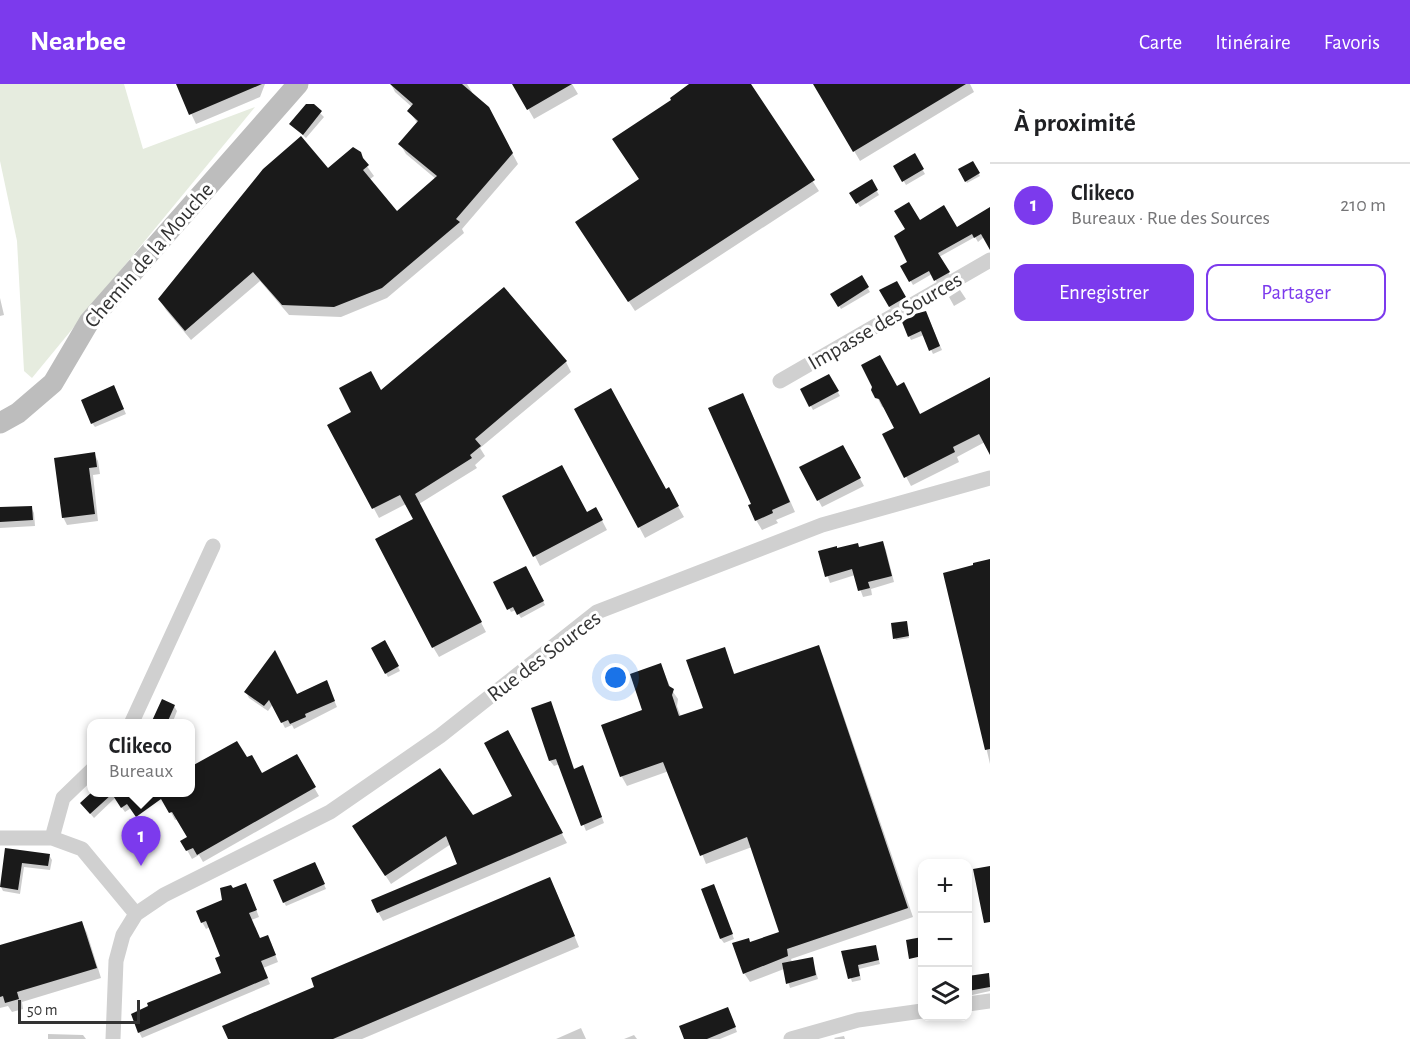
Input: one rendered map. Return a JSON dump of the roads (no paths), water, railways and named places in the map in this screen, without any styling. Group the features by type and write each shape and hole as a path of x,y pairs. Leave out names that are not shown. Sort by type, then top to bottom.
{"street":[{"name":"Chemin de la Mouche","path":"0,423 18,413 53,382 89,322 298,84"},
{"name":"Impasse des Sources","path":"780,381 990,260"},
{"name":"Rue des Sources","path":"113,1039 116,961 123,935 136,914 164,895 330,812 440,736 597,612 822,525 990,478"},
{"path":"133,719 213,546"},
{"path":"52,838 63,798 87,775"},
{"path":"0,838 52,838 82,849 136,914"},
{"path":"972,1003 990,1001"},
{"path":"791,1039 858,1020 918,1012"}],"place":[{"name":"Clikeco","path":"141,866"}]}
